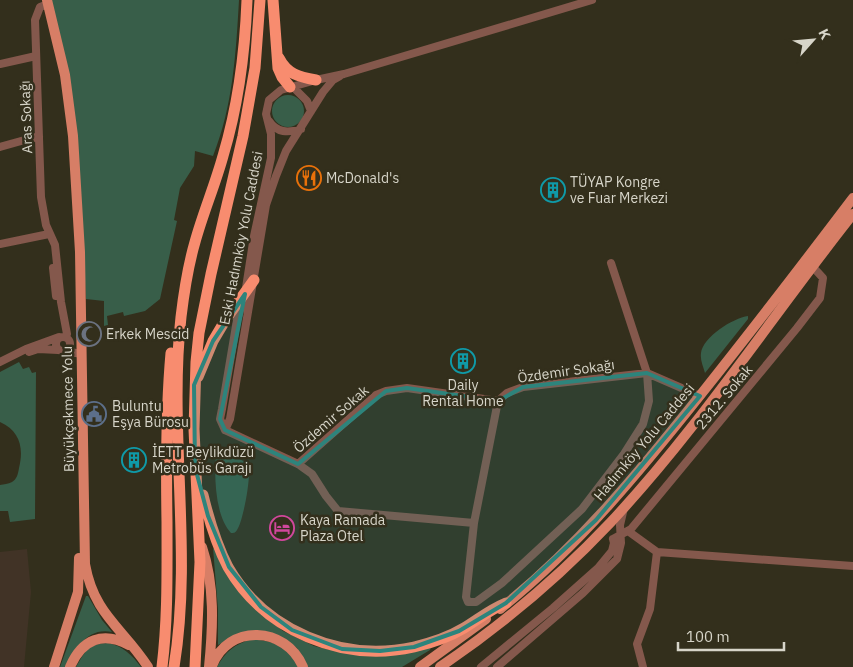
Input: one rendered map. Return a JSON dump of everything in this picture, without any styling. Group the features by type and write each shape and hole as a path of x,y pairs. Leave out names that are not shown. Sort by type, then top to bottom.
{"highway":[{"path":"174,667 182,581 177,364 183,303 188,267 234,115 244,46 247,0"},
{"path":"195,667 200,562 195,467 194,386 199,333 243,136 255,68 260,0"},
{"path":"273,0 278,68 282,77 292,87"},
{"path":"276,50 281,62 288,71 301,78 316,80"},
{"path":"194,386 213,341 254,280"},
{"path":"162,667 168,607 167,461 169,374 171,345 178,314 183,303"},
{"path":"195,467 216,540 229,567 248,594 277,620 292,630 342,649 366,651 396,650 414,647 452,634 466,627 486,612 506,603"}],"main road":[{"path":"258,39 266,0"},
{"name":"Büyükçekmece Yolu","path":"47,2 60,47 70,104 80,252 83,517"},
{"name":"Hadımköy Yolu Caddesi","path":"420,667 463,637 506,603 551,565 596,520 648,461 700,396 853,198"},
{"name":"Hadımköy Yolu Caddesi","path":"440,667 448,663 516,610 586,547 624,507 691,428 853,214"},
{"path":"83,517 85,564 88,580 95,598 104,613 133,646 148,667"},
{"path":"54,667 78,592 79,549 83,517"},
{"path":"199,539 207,564 212,606 210,667"},
{"path":"210,667 218,654 232,642 249,636 263,635 285,643 297,656 303,667"},
{"path":"70,667 78,653 92,640 98,638 115,638 133,646"}],"street":[{"name":"Eski Hadımköy Yolu Caddesi","path":"225,430 230,419 244,345 254,280 258,236 271,158 271,134 266,114 269,100 281,90 344,74 592,0"},
{"name":"Aras Sokağı","path":"47,2 40,7 35,20 38,136 43,214 55,246 61,302 67,334 64,337"},
{"path":"0,64 36,56"},
{"name":"Eski Hadımköy Yolu Caddesi","path":"225,430 220,419 234,338 266,205 286,151 328,86 333,80 344,74"},
{"path":"292,87 306,101 311,111"},
{"path":"268,120 273,127 279,130 291,132 301,129"},
{"path":"0,147 38,136"},
{"path":"0,244 49,234"},
{"path":"498,401 474,523 466,597 468,602 476,602 502,583 563,528 585,505 624,454 643,424 649,401 647,373 611,264"},
{"name":"2312. Sokak","path":"586,547 607,535 616,537 628,532 780,350 820,298 823,278 812,266"},
{"path":"61,350 56,343 81,328"},
{"path":"0,362 26,349 64,337"},
{"path":"61,350 68,348 70,345 64,337"},
{"path":"234,338 237,342 244,345"},
{"path":"46,350 45,344 48,341"},
{"path":"0,367 38,349 61,350 82,354"},
{"name":"Özdemir Sokağı","path":"498,401 507,393 523,387 647,373 700,396"},
{"name":"Özdemir Sokak","path":"298,464 376,395 386,390 407,388 498,401"},
{"path":"225,430 298,464 312,474 326,496 338,510 474,523"},
{"path":"481,667 598,568 612,551 624,507"},
{"path":"628,532 657,552 853,566"},
{"path":"497,667 545,627 617,559 620,548 616,537"},
{"path":"643,667 637,644 650,609 657,552"}],"highlighted area":[{"path":"245,294 220,419 225,430 298,464 386,391 407,388 498,401 523,387 647,373 700,396 596,520 506,603 459,631 414,647 380,651 342,649 292,630 261,607 229,567 208,516 195,467 194,385 213,341"}],"shaded area":[{"path":"27,549 31,592 24,667 0,667 0,552"}],"green space":[{"path":"50,0 239,0 235,59 229,99 220,137 213,156 195,151 194,166 180,188 174,220 177,221 160,299 145,311 124,316 123,312 107,316 108,325 104,326 104,301 86,299 79,174"},
{"path":"288,95 294,96 299,100 303,105 303,117 299,122 294,126 288,127 282,126 277,122 273,117 272,111 273,105 277,100 282,96"},
{"path":"748,316 748,319 705,373 701,353 707,341 727,324"},
{"path":"19,362 23,369 29,367 32,373 36,372 35,519 10,522 8,511 0,511 0,485 8,484 16,478 21,454 16,435 0,422 0,372"},
{"path":"216,454 238,458 248,466 249,470 244,508 239,525 234,533 231,533 226,526 219,506 215,473"},
{"path":"213,548 259,612 283,631 314,646 330,650 431,647 430,650 402,667 308,667 297,648 285,639 272,633 237,635 218,645 218,609"},
{"path":"86,596 88,596 102,620 112,632 103,631 89,636 78,647 65,667 60,667"},
{"path":"252,639 280,646 290,654 299,667 217,667 231,649 240,643"},
{"path":"108,643 118,646 127,652 141,667 76,667 88,649 96,645"}],"place":[{"name":"McDonald's","path":"309,178"},
{"name":"TÜYAP Kongre ve Fuar Merkezi","path":"553,190"},
{"name":"Erkek Mescid","path":"89,334"},
{"name":"Daily Rental Home","path":"463,361"},
{"name":"Buluntu Eşya Bürosu","path":"94,414"},
{"name":"İETT Beylikdüzü Metrobüs Garajı","path":"134,460"},
{"name":"Kaya Ramada Plaza Otel","path":"282,528"}]}
